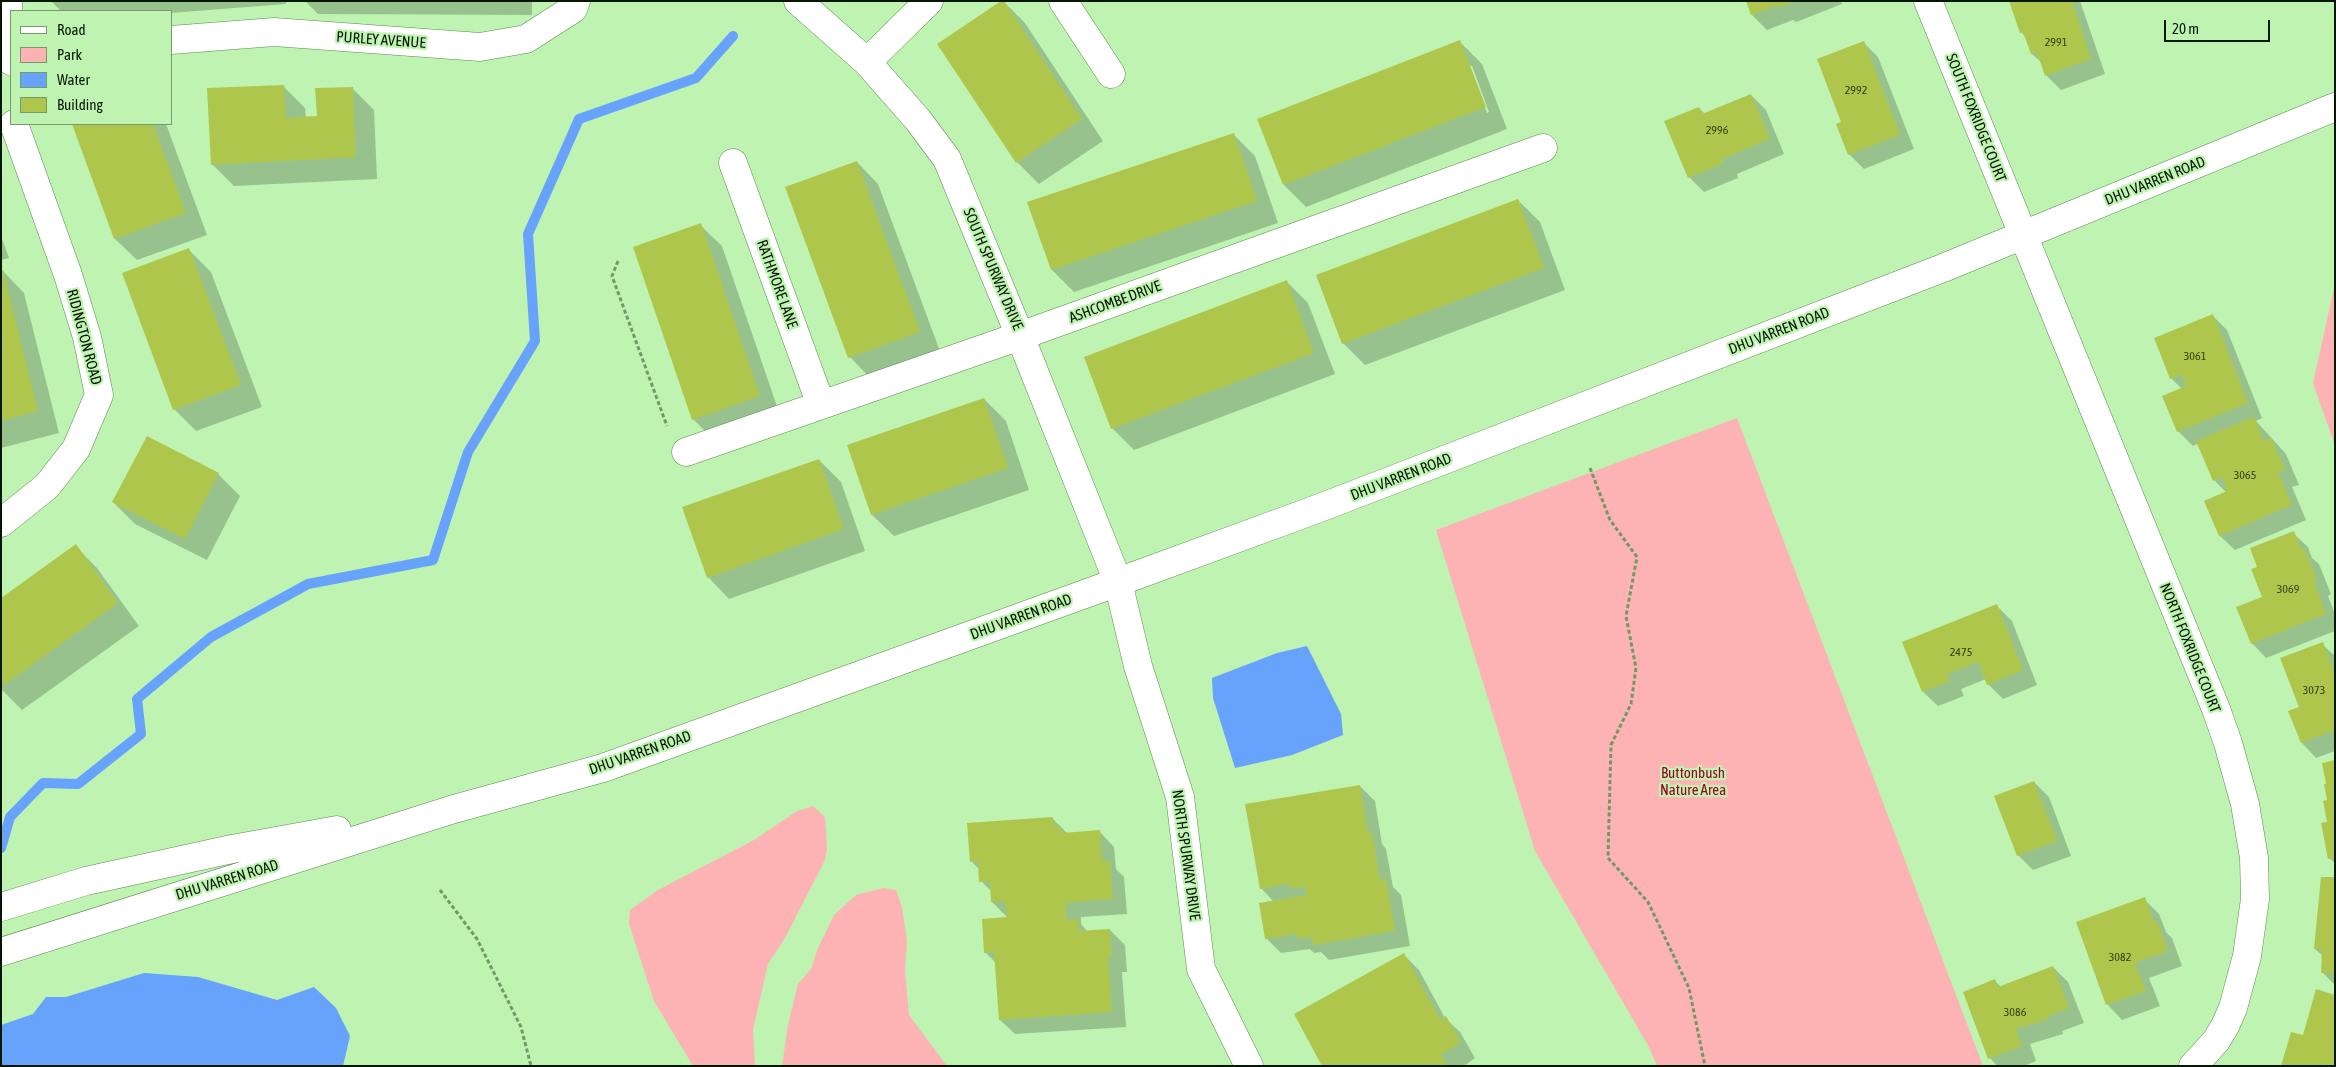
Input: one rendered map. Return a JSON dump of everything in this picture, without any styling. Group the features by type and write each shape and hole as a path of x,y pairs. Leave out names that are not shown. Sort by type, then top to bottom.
{"street":[{"path":"8,1 10,34"},
{"name":"PURLEY AVENUE","path":"172,40 274,32 480,47 526,39 573,9 576,1"},
{"name":"SOUTH SPURWAY DRIVE","path":"798,1 867,62 918,120 947,160 1020,336 1118,582"},
{"path":"867,62 929,1"},
{"path":"1063,1 1111,74"},
{"name":"SOUTH FOXRIDGE COURT","path":"1928,1 2023,236"},
{"name":"DHU VARREN ROAD","path":"1,952 454,808 602,768 1118,582 1326,506 2023,236 2335,107"},
{"name":"RIDINGTON ROAD","path":"1,522 47,486 76,449 100,395 87,337 14,125"},
{"name":"ASHCOMBE DRIVE","path":"686,452 1020,336 1543,148"},
{"name":"RATHMORE LANE","path":"733,163 821,405"},
{"name":"NORTH FOXRIDGE COURT","path":"2023,236 2216,709 2238,776 2252,831 2255,899 2247,956 2239,989 2225,1026 2211,1048 2193,1066"},
{"name":"NORTH SPURWAY DRIVE","path":"1118,582 1138,666 1180,797 1201,969 1249,1066"},
{"name":"DHU VARREN ROAD","path":"1,907 86,881 130,871 232,849 454,808"}],"path":[{"path":"618,261 612,276 666,425 670,428"},
{"path":"1590,468 1610,520 1638,558 1626,616 1636,668 1631,704 1611,745 1608,858 1648,902 1689,988 1705,1066"},
{"path":"440,890 477,939 522,1027 531,1066"}],"green space":[{"path":"2335,284 2335,446 2313,383"},
{"name":"Buttonbush Nature Area","path":"1737,418 1983,1066 1657,1066 1649,1047 1535,851 1436,530"},
{"path":"813,806 825,817 827,848 825,860 785,938 768,964 753,1030 755,1066 693,1066 654,1001 629,924 630,910 658,890 754,840 797,811"},
{"path":"883,888 896,890 902,907 907,941 905,971 909,1015 947,1066 782,1066 788,1025 798,984 811,969 818,948 834,915 856,895"}],"water":[{"path":"1307,646 1341,714 1343,735 1292,755 1235,768 1213,698 1212,678 1277,653"},
{"path":"144,973 198,977 277,1000 314,987 336,1008 350,1036 343,1066 1,1066 1,1025 33,1014 46,997 66,997"}],"building":[{"path":"1001,1 1004,1 1082,119 1016,163 937,44"},
{"path":"1746,1 1796,1 1780,8 1779,5 1751,15"},
{"path":"2009,1 2072,1 2091,59 2045,76 2037,52 2031,54 2023,32 2020,33"},
{"path":"1460,40 1486,107 1283,185 1257,119"},
{"path":"1864,41 1900,135 1848,155 1836,124 1841,122 1817,59"},
{"path":"284,85 286,118 317,116 315,88 353,87 356,157 211,165 207,88"},
{"path":"1751,94 1770,139 1722,159 1724,163 1688,178 1664,121 1699,107 1702,114"},
{"path":"72,125 153,125 186,213 114,239"},
{"path":"1234,133 1257,201 1051,270 1027,202"},
{"path":"857,161 920,332 848,358 785,187"},
{"path":"1518,199 1544,268 1342,344 1316,275"},
{"path":"701,223 760,396 692,420 633,247"},
{"path":"189,248 241,385 173,410 122,273"},
{"path":"1,270 3,270 38,411 1,421"},
{"path":"1287,280 1314,353 1111,429 1084,357"},
{"path":"2213,314 2248,403 2177,432 2162,396 2186,386 2182,374 2170,379 2154,338"},
{"path":"984,398 1008,468 871,515 847,445"},
{"path":"2254,417 2264,441 2271,438 2285,470 2278,472 2292,505 2219,536 2204,501 2227,491 2222,477 2213,481 2196,441"},
{"path":"147,436 219,473 185,539 112,502"},
{"path":"819,459 844,529 707,578 682,507"},
{"path":"2294,531 2301,549 2304,548 2317,579 2314,581 2326,614 2251,644 2236,607 2262,597 2251,569 2257,567 2250,548"},
{"path":"76,544 118,603 1,687 1,598"},
{"path":"1997,604 2023,670 1987,685 1978,662 1947,674 1950,681 1922,692 1902,642"},
{"path":"2323,642 2335,674 2335,730 2301,743 2288,711 2299,707 2280,658"},
{"path":"2335,760 2335,857 2328,859 2321,823 2327,822 2323,801 2327,800 2324,784 2326,784 2322,763"},
{"path":"2034,781 2057,841 2017,856 1994,796"},
{"path":"1360,785 1368,833 1372,832 1380,880 1386,878 1395,931 1313,945 1312,937 1298,939 1296,934 1265,939 1259,903 1306,895 1305,887 1291,889 1289,884 1260,889 1245,804"},
{"path":"1053,817 1054,826 1059,826 1063,833 1100,830 1102,861 1110,861 1113,899 1066,903 1067,920 1078,919 1079,931 1110,929 1112,957 1108,957 1112,1012 999,1020 994,952 984,953 982,919 1007,917 1005,901 991,902 990,881 979,882 978,861 970,862 967,823"},
{"path":"2321,877 2335,877 2335,974 2321,973 2322,950 2314,949"},
{"path":"2145,897 2154,922 2157,921 2168,951 2135,963 2146,991 2106,1005 2076,922"},
{"path":"1404,953 1440,1019 1446,1016 1461,1043 1441,1054 1447,1066 1322,1066 1294,1014"},
{"path":"2053,966 2069,1008 2048,1016 2049,1019 2016,1029 2022,1046 1988,1059 1963,992 1995,979 1998,987"},
{"path":"2316,989 2335,995 2335,1066 2281,1066 2291,1032 2303,1035"}],"waterway":[{"path":"1,848 10,817 43,783 78,784 141,734 137,699 211,637 308,584 433,560 468,452 535,341 528,234 579,119 696,78 733,36"}]}
